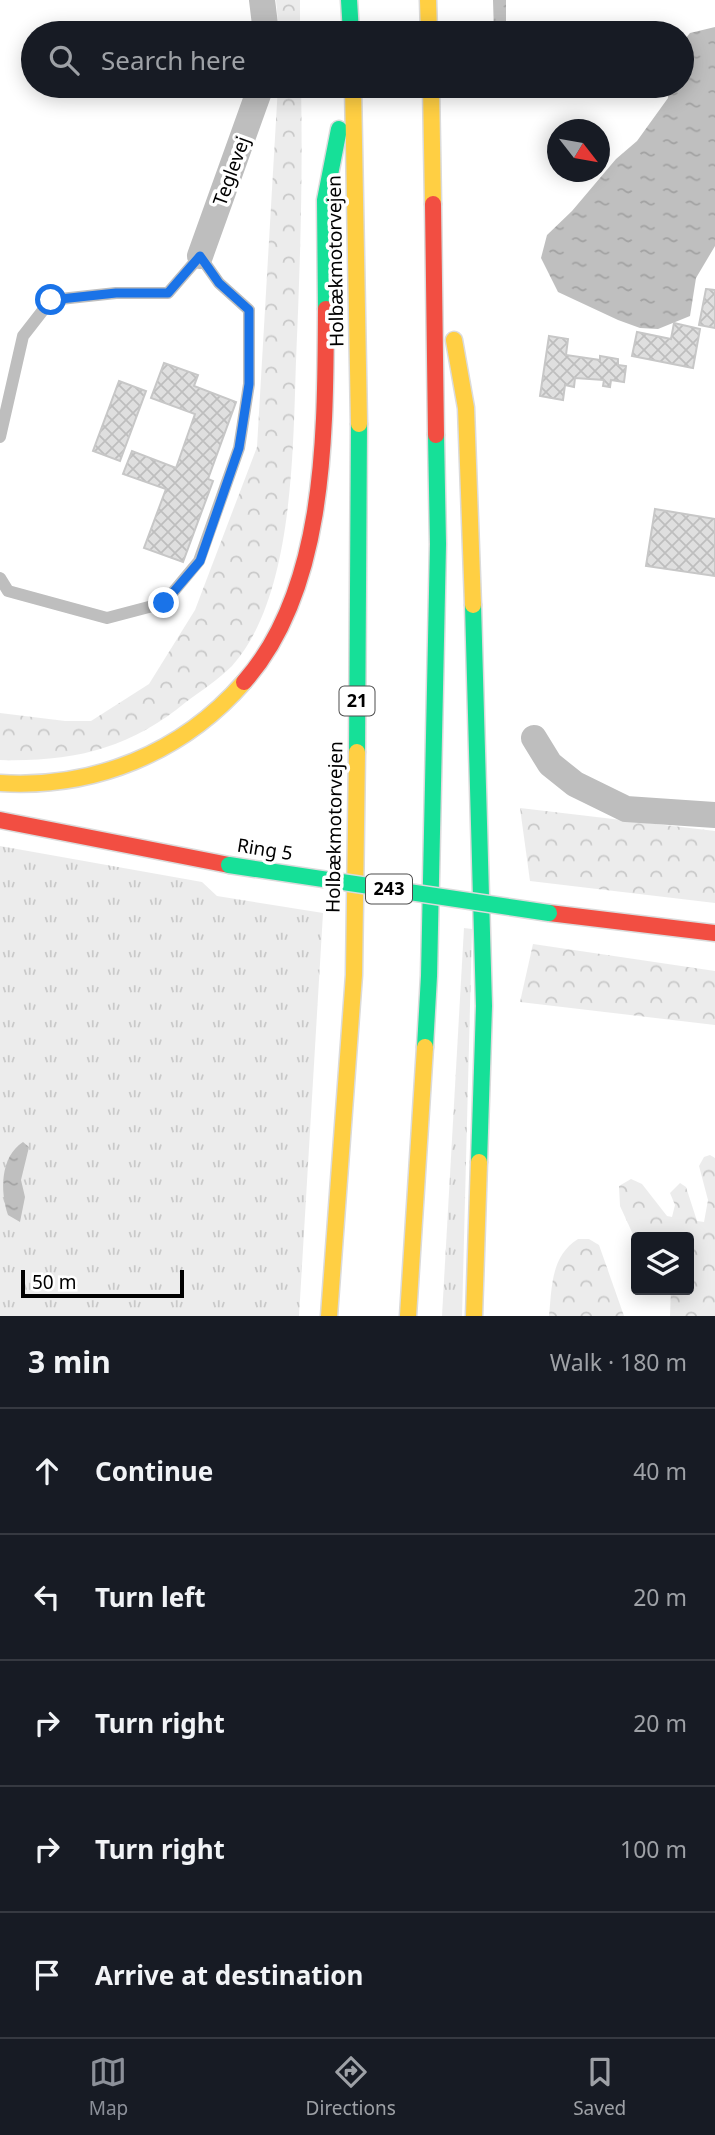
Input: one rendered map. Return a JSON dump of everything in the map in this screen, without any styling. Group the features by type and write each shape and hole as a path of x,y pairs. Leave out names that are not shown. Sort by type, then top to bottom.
{"highway":[{"path":"349,0 350,21"},
{"path":"428,0 429,21"},
{"path":"0,783 90,776 141,760 186,737 233,696 256,668 283,626 302,575 314,516 326,306 326,186 348,98"},
{"name":"Holbækmotorvejen","path":"330,1316 354,975 360,468 351,98"},
{"path":"408,1316 429,976 438,544 431,98"},
{"path":"435,228 466,408 472,538 484,1006 474,1316"},
{"name":"Ring 5","path":"0,820 229,865 550,913 715,934"}],"street":[{"path":"262,0 265,21"},
{"name":"Teglevej","path":"200,256 257,98"},
{"path":"534,738 550,764 575,784 626,809 715,816"}],"lane":[{"path":"0,437 23,336 51,300 116,293 168,293 200,256 219,283 249,310 249,384 239,448 200,561 164,603 107,618 8,591 0,578"}],"green space":[{"path":"276,0 300,0 300,21 278,21"},
{"path":"277,98 301,98 301,224 291,478 279,562 268,601 252,637 232,666 216,680 165,718 121,742 76,755 0,760 0,713 65,721 91,721 149,684 195,610 257,447"},
{"path":"520,808 715,831 715,903 530,881"},
{"path":"0,846 202,882 217,896 323,913 299,1316 0,1316"},
{"path":"464,928 472,929 462,1316 442,1316"},
{"path":"533,944 715,971 715,1025 520,1002"},
{"path":"710,1155 715,1158 715,1316 670,1316 671,1295 694,1295 694,1232 632,1232 620,1206 619,1186 631,1179 642,1184 667,1216 672,1217 675,1205 670,1193 680,1183 686,1187 697,1221 704,1222 708,1200 699,1166 704,1157"},
{"path":"578,1239 589,1239 599,1245 624,1316 549,1316 554,1273 562,1254"}],"water":[{"path":"493,0 506,0 506,21 494,21"},
{"path":"715,27 715,246 696,278 690,316 658,329 640,328 558,292 541,258 547,235 597,182 610,182 610,166 637,141 668,98 694,98 694,32"},
{"path":"23,1142 29,1147 21,1180 25,1197 20,1222 8,1215 3,1185 10,1156"}],"building":[{"path":"706,289 715,290 715,328 699,325"},
{"path":"674,323 700,329 693,368 632,356 637,332 671,339"},
{"path":"549,336 568,339 566,355 600,360 600,356 618,359 618,365 626,366 624,382 611,380 610,387 603,386 604,380 575,378 574,387 565,385 563,400 540,396"},
{"path":"164,363 198,375 194,386 236,402 208,479 213,481 183,562 144,548 166,489 123,474 132,451 176,468 195,414 151,398"},
{"path":"119,381 146,391 120,461 93,451"},
{"path":"655,509 715,519 715,576 646,566"}],"traffic: fast":[{"path":"349,0 350,21"},
{"path":"326,309 325,200 339,129"},
{"path":"357,752 359,424"},
{"path":"425,1047 429,976 438,544 436,435"},
{"path":"473,605 484,1006 479,1162"},
{"path":"229,865 549,913"}],"traffic: slow":[{"path":"428,0 429,21"},
{"path":"353,98 359,424"},
{"path":"431,98 433,204"},
{"path":"454,340 466,408 473,605"},
{"path":"0,783 69,780 134,761 193,729 220,707 244,682"},
{"path":"329,1316 354,975 357,752"},
{"path":"408,1316 425,1047"},
{"path":"474,1316 479,1162"}],"traffic: jam":[{"path":"433,204 436,435"},
{"path":"244,682 272,644 292,601 307,554 322,455 326,309"},
{"path":"0,820 229,865"},
{"path":"549,913 715,933"}],"route":[{"path":"51,300 116,293 168,293 200,256 219,283 249,310 249,384 239,448 200,561 164,603"}]}
